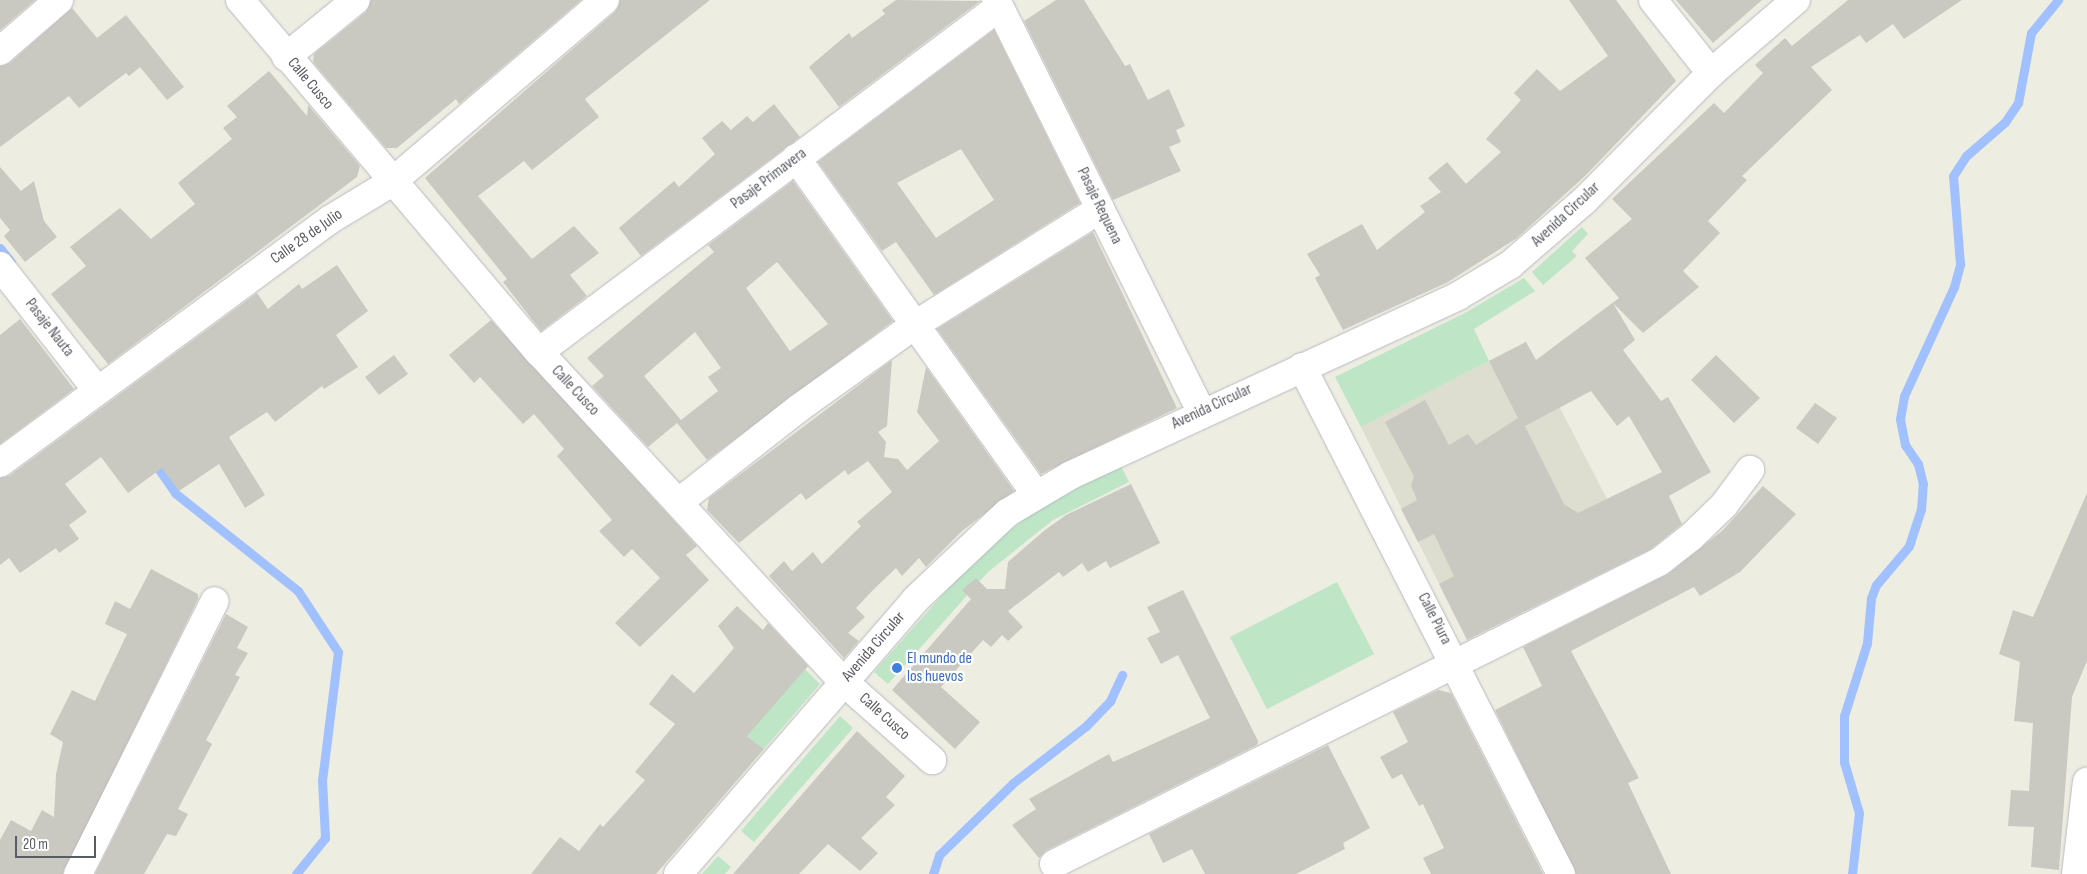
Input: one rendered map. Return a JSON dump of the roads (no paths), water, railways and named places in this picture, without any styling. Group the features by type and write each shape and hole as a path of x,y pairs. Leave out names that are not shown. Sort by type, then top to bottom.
{"street":[{"path":"0,51 59,0"},
{"name":"Calle Cusco","path":"240,0 392,182 539,352 844,682 932,760"},
{"path":"286,57 356,0"},
{"name":"Calle 28 de Julio","path":"0,463 331,219 392,182 605,0"},
{"path":"1653,0 1711,73"},
{"name":"Avenida Circular","path":"678,874 844,682 953,560 1035,493 1201,412 1458,296 1510,265 1584,200 1711,73 1796,0"},
{"name":"Pasaje Primavera","path":"539,352 998,3"},
{"name":"Pasaje Requena","path":"998,3 1201,412"},
{"path":"796,158 913,326 1035,493"},
{"path":"679,502 799,408 913,326 1100,209"},
{"name":"Pasaje Nauta","path":"0,266 97,390"},
{"name":"Calle Piura","path":"1302,367 1456,662 1562,874"},
{"path":"1054,864 1659,562 1691,537 1724,504 1750,470"},
{"path":"78,874 215,601"},
{"path":"2076,874 2087,782"}],"waterway":[{"path":"1852,874 1859,813 1844,762 1844,716 1867,643 1871,598 1876,585 1909,546 1921,510 1923,484 1918,464 1905,445 1900,419 1904,396 1954,287 1960,264 1953,176 1966,156 2005,122 2018,103 2031,33 2058,0"},
{"path":"0,248 11,262"},
{"path":"153,461 175,493 298,591 338,652 322,780 325,838 296,874"},
{"path":"933,874 939,855 1013,783 1086,726 1110,701 1122,675"}],"place":[{"name":"El mundo de los huevos","path":"897,668"}]}
